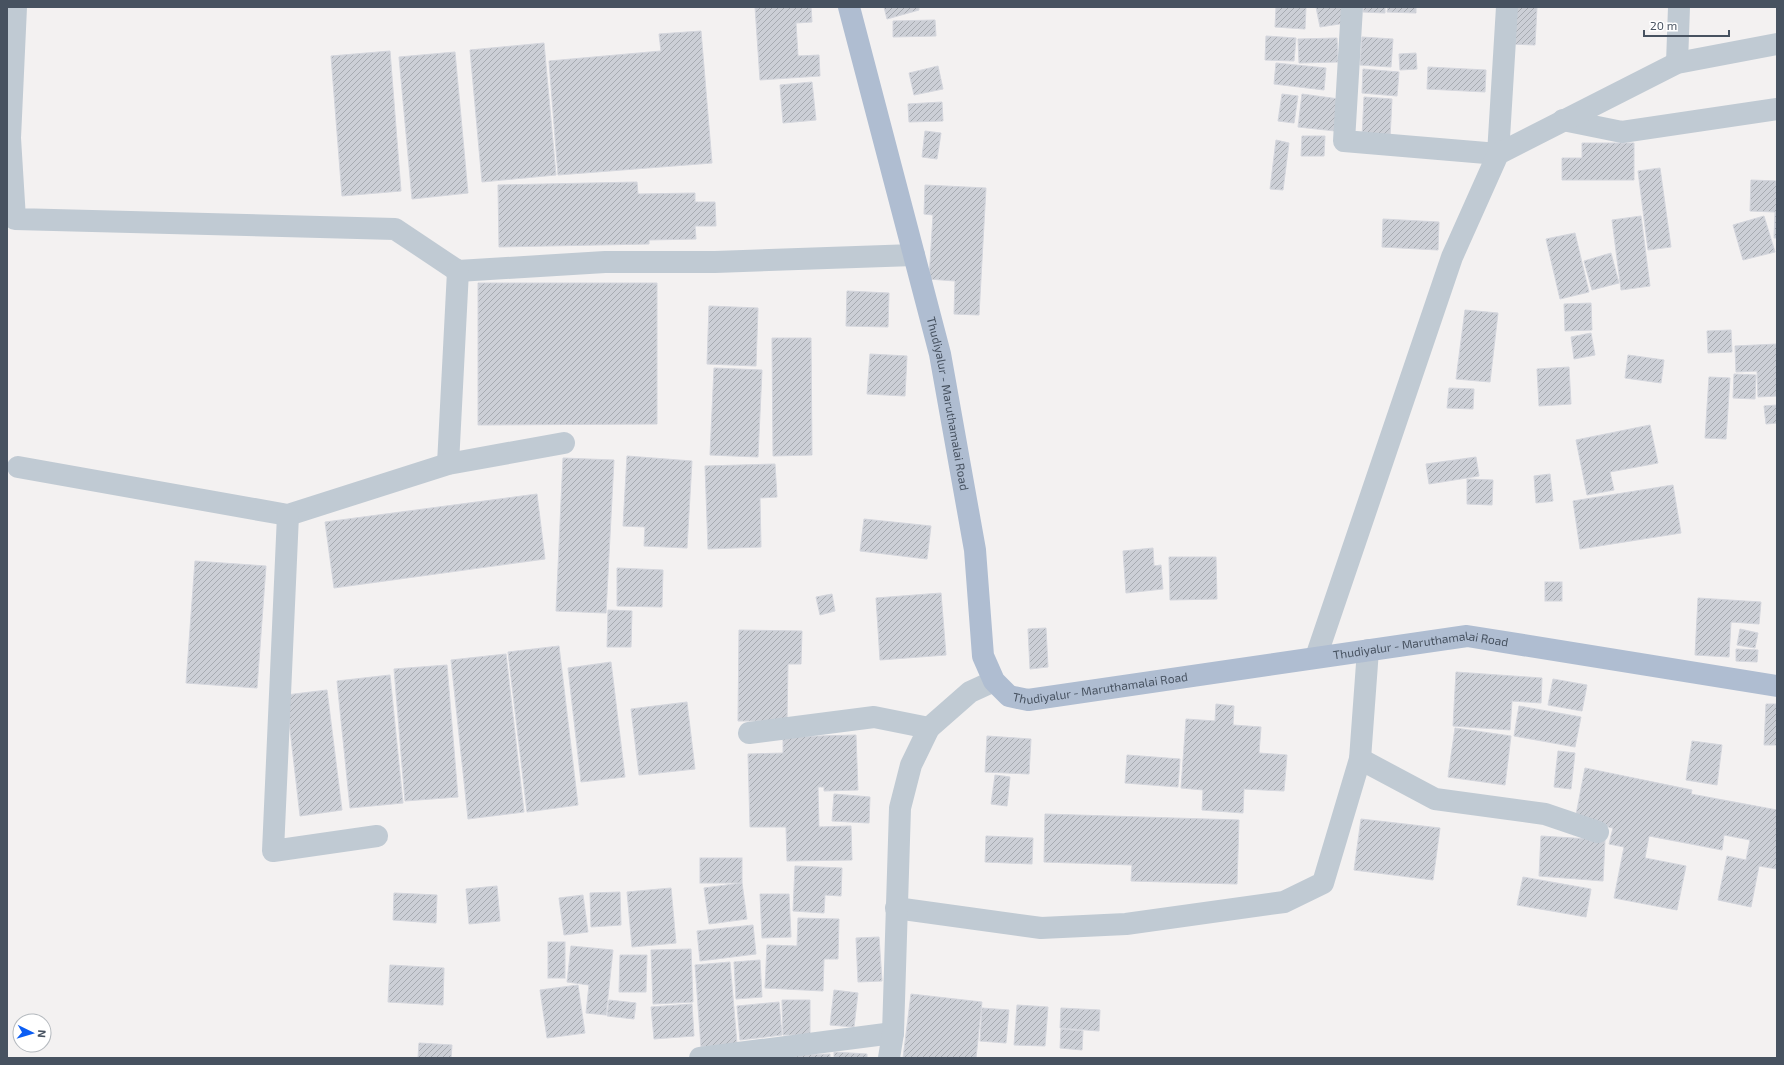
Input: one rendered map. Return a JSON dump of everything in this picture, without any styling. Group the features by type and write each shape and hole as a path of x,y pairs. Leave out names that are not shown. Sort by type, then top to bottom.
{"main road":[{"name":"Thudiyalur - Maruthamalai Road","path":"849,7 941,362 975,550 984,656 994,681 1009,696 1028,700 1467,636 1777,686"}],"street":[{"path":"16,7 10,138 15,219 395,229 458,271 605,262 715,262 914,255"},
{"path":"1352,7 1344,141 1498,154 1677,62 1777,44"},
{"path":"1316,657 1452,257 1498,154 1507,7"},
{"path":"1677,62 1679,7"},
{"path":"1563,120 1622,132 1777,109"},
{"path":"448,464 458,271"},
{"path":"18,467 288,515 448,464 564,443"},
{"path":"288,515 273,851 377,836"},
{"path":"896,908 1041,928 1126,924 1284,902 1323,883 1360,759 1368,650"},
{"path":"889,1058 893,1033 900,808 911,765 929,728 970,692 994,681"},
{"path":"749,733 874,717 929,728"},
{"path":"1360,759 1435,800 1546,814 1598,832"},
{"path":"700,1058 893,1033"}],"building":[{"path":"755,7 811,7 812,22 796,23 798,56 819,55 820,76 760,80"},
{"path":"884,7 919,7 919,10 887,19"},
{"path":"1276,7 1306,7 1305,29 1275,27"},
{"path":"1316,7 1343,7 1346,23 1320,27"},
{"path":"1364,7 1385,7 1385,13 1363,12"},
{"path":"1388,7 1416,7 1416,13 1387,12"},
{"path":"1511,7 1537,7 1535,45 1509,44"},
{"path":"935,20 936,36 893,37 893,21"},
{"path":"701,31 712,163 558,175 549,61 661,51 659,34"},
{"path":"1266,36 1296,38 1294,61 1265,60"},
{"path":"1362,37 1393,39 1391,67 1360,65"},
{"path":"1337,38 1338,62 1299,63 1298,39"},
{"path":"544,43 556,175 482,182 470,50"},
{"path":"390,51 401,191 342,196 331,56"},
{"path":"455,52 468,193 412,199 399,57"},
{"path":"1416,53 1417,69 1400,70 1399,54"},
{"path":"1276,63 1326,68 1324,90 1274,84"},
{"path":"938,66 943,89 914,95 909,73"},
{"path":"1428,67 1486,70 1485,92 1427,89"},
{"path":"1363,69 1399,72 1397,96 1362,93"},
{"path":"812,82 816,120 783,123 780,85"},
{"path":"1282,94 1298,96 1294,123 1278,121"},
{"path":"1302,94 1339,99 1335,131 1298,127"},
{"path":"1364,97 1392,99 1390,138 1362,137"},
{"path":"942,102 943,121 909,122 908,104"},
{"path":"925,131 941,133 937,159 922,157"},
{"path":"1302,136 1325,136 1324,156 1301,156"},
{"path":"1276,140 1289,143 1283,190 1270,189"},
{"path":"1582,143 1634,143 1634,180 1562,180 1562,158 1582,158"},
{"path":"1660,168 1671,247 1648,250 1638,171"},
{"path":"1751,180 1777,181 1777,238 1774,238 1775,212 1750,211"},
{"path":"637,182 638,194 695,193 695,202 715,202 716,226 695,226 696,239 649,240 649,244 499,247 498,185"},
{"path":"925,185 986,188 979,315 954,314 955,281 929,279 933,215 924,214"},
{"path":"1641,216 1650,286 1621,290 1612,220"},
{"path":"1764,216 1775,252 1743,260 1733,225"},
{"path":"1383,219 1439,222 1438,250 1382,247"},
{"path":"1575,233 1589,292 1560,299 1546,239"},
{"path":"1611,253 1619,283 1592,290 1584,261"},
{"path":"478,283 657,283 657,424 478,425"},
{"path":"847,291 889,293 888,327 846,326"},
{"path":"1591,303 1592,330 1565,331 1564,304"},
{"path":"709,306 758,308 756,366 707,364"},
{"path":"1465,310 1498,313 1490,382 1456,379"},
{"path":"1731,330 1732,352 1708,353 1707,331"},
{"path":"1591,333 1595,355 1574,359 1571,337"},
{"path":"772,338 811,338 812,455 773,456"},
{"path":"1777,344 1777,396 1758,397 1757,371 1736,372 1735,346"},
{"path":"870,354 907,356 905,396 867,394"},
{"path":"1628,355 1664,360 1661,383 1625,378"},
{"path":"1569,367 1571,404 1539,406 1537,369"},
{"path":"714,368 762,370 758,457 710,455"},
{"path":"1734,374 1756,375 1755,399 1733,398"},
{"path":"1709,377 1730,378 1726,439 1705,438"},
{"path":"1449,388 1474,389 1473,409 1447,408"},
{"path":"1777,405 1777,423 1766,424 1764,406"},
{"path":"1650,425 1658,463 1610,472 1614,490 1587,495 1576,440"},
{"path":"627,456 692,461 687,548 644,546 645,527 623,526"},
{"path":"1476,457 1479,476 1429,484 1426,464"},
{"path":"563,458 614,460 606,613 556,611"},
{"path":"775,464 777,497 760,498 761,547 708,549 705,466"},
{"path":"1550,474 1553,501 1536,503 1534,476"},
{"path":"1467,479 1493,480 1492,505 1467,504"},
{"path":"1673,485 1681,533 1580,549 1573,501"},
{"path":"537,494 545,559 334,588 325,522"},
{"path":"864,519 931,526 927,559 860,551"},
{"path":"1153,548 1154,566 1161,565 1163,589 1126,593 1123,551"},
{"path":"1169,557 1216,557 1217,599 1170,600"},
{"path":"195,561 266,566 257,688 186,683"},
{"path":"617,568 663,570 662,607 617,606"},
{"path":"1545,582 1562,582 1562,601 1545,601"},
{"path":"941,593 946,655 880,660 876,598"},
{"path":"832,594 835,611 820,615 816,597"},
{"path":"1698,598 1761,602 1759,624 1731,622 1729,657 1695,655"},
{"path":"608,610 632,611 631,647 607,647"},
{"path":"1046,628 1048,667 1030,669 1028,629"},
{"path":"1740,629 1758,633 1755,648 1737,645"},
{"path":"739,630 802,631 801,664 788,664 787,721 738,721"},
{"path":"559,646 578,805 527,812 508,652"},
{"path":"1736,649 1758,650 1757,662 1736,661"},
{"path":"506,654 524,812 468,819 451,660"},
{"path":"611,662 625,777 581,782 568,668"},
{"path":"447,665 458,797 405,801 394,669"},
{"path":"1456,672 1542,678 1541,703 1512,701 1510,730 1453,726"},
{"path":"390,675 403,803 350,808 337,681"},
{"path":"1553,679 1587,685 1582,711 1548,705"},
{"path":"327,690 342,810 300,816 286,695"},
{"path":"687,702 695,769 639,775 631,709"},
{"path":"1216,704 1234,706 1233,725 1261,727 1259,753 1287,755 1284,791 1244,789 1243,813 1202,810 1203,790 1181,788 1186,719 1215,721"},
{"path":"1766,704 1777,704 1777,745 1764,745"},
{"path":"1519,706 1581,717 1575,747 1514,736"},
{"path":"1455,728 1511,736 1505,785 1448,777"},
{"path":"856,735 858,790 824,791 824,787 818,787 819,827 851,826 852,860 787,861 786,827 750,827 748,754 783,753 783,737"},
{"path":"987,736 1031,739 1029,774 985,772"},
{"path":"1692,741 1722,745 1717,785 1686,780"},
{"path":"1558,751 1575,753 1571,789 1554,787"},
{"path":"1127,755 1180,759 1178,787 1125,783"},
{"path":"1585,768 1692,790 1691,794 1777,810 1777,869 1759,866 1751,907 1718,900 1727,856 1746,860 1750,840 1724,835 1722,850 1649,836 1645,858 1686,866 1677,910 1614,898 1624,847 1609,844 1613,828 1575,820"},
{"path":"995,775 1010,777 1007,806 991,804"},
{"path":"834,794 870,797 869,823 832,821"},
{"path":"1045,814 1239,820 1237,884 1131,881 1132,865 1044,862"},
{"path":"1361,819 1440,828 1433,880 1354,870"},
{"path":"986,836 1033,838 1032,864 985,862"},
{"path":"1541,836 1605,840 1603,881 1539,876"},
{"path":"700,858 742,858 742,883 700,883"},
{"path":"795,866 842,868 841,896 825,895 824,913 793,911"},
{"path":"1523,877 1591,889 1586,917 1517,905"},
{"path":"742,883 747,919 709,924 704,888"},
{"path":"497,886 500,921 469,924 466,889"},
{"path":"671,888 676,943 632,947 627,892"},
{"path":"620,892 621,925 591,927 590,893"},
{"path":"394,893 437,895 436,923 393,920"},
{"path":"760,894 789,894 791,937 762,938"},
{"path":"583,895 588,932 564,935 559,898"},
{"path":"798,918 839,919 838,959 824,959 823,991 765,988 767,945 797,946"},
{"path":"753,925 756,954 700,961 697,931"},
{"path":"879,937 882,981 858,982 856,938"},
{"path":"548,942 565,942 565,978 548,978"},
{"path":"571,946 613,950 606,1015 586,1013 589,985 567,982"},
{"path":"691,949 693,1002 653,1004 651,950"},
{"path":"620,955 647,955 646,992 619,992"},
{"path":"760,960 762,997 736,999 734,962"},
{"path":"730,962 737,1044 701,1047 695,965"},
{"path":"390,965 444,968 443,1005 388,1002"},
{"path":"578,985 585,1033 547,1038 540,990"},
{"path":"834,990 858,993 854,1027 830,1025"},
{"path":"911,994 982,1002 976,1058 903,1058"},
{"path":"609,1000 636,1003 634,1019 607,1016"},
{"path":"782,1000 810,1000 810,1035 783,1035"},
{"path":"779,1002 782,1035 740,1040 737,1006"},
{"path":"692,1004 694,1036 654,1039 651,1007"},
{"path":"1017,1005 1048,1007 1045,1046 1014,1045"},
{"path":"982,1008 1009,1010 1006,1043 980,1041"},
{"path":"1061,1008 1100,1010 1099,1031 1060,1028"},
{"path":"1061,1029 1083,1031 1082,1050 1060,1048"},
{"path":"419,1043 452,1045 451,1058 418,1058"},
{"path":"834,1052 867,1054 867,1058 834,1058"},
{"path":"830,1054 830,1058 794,1058 794,1055"}]}
